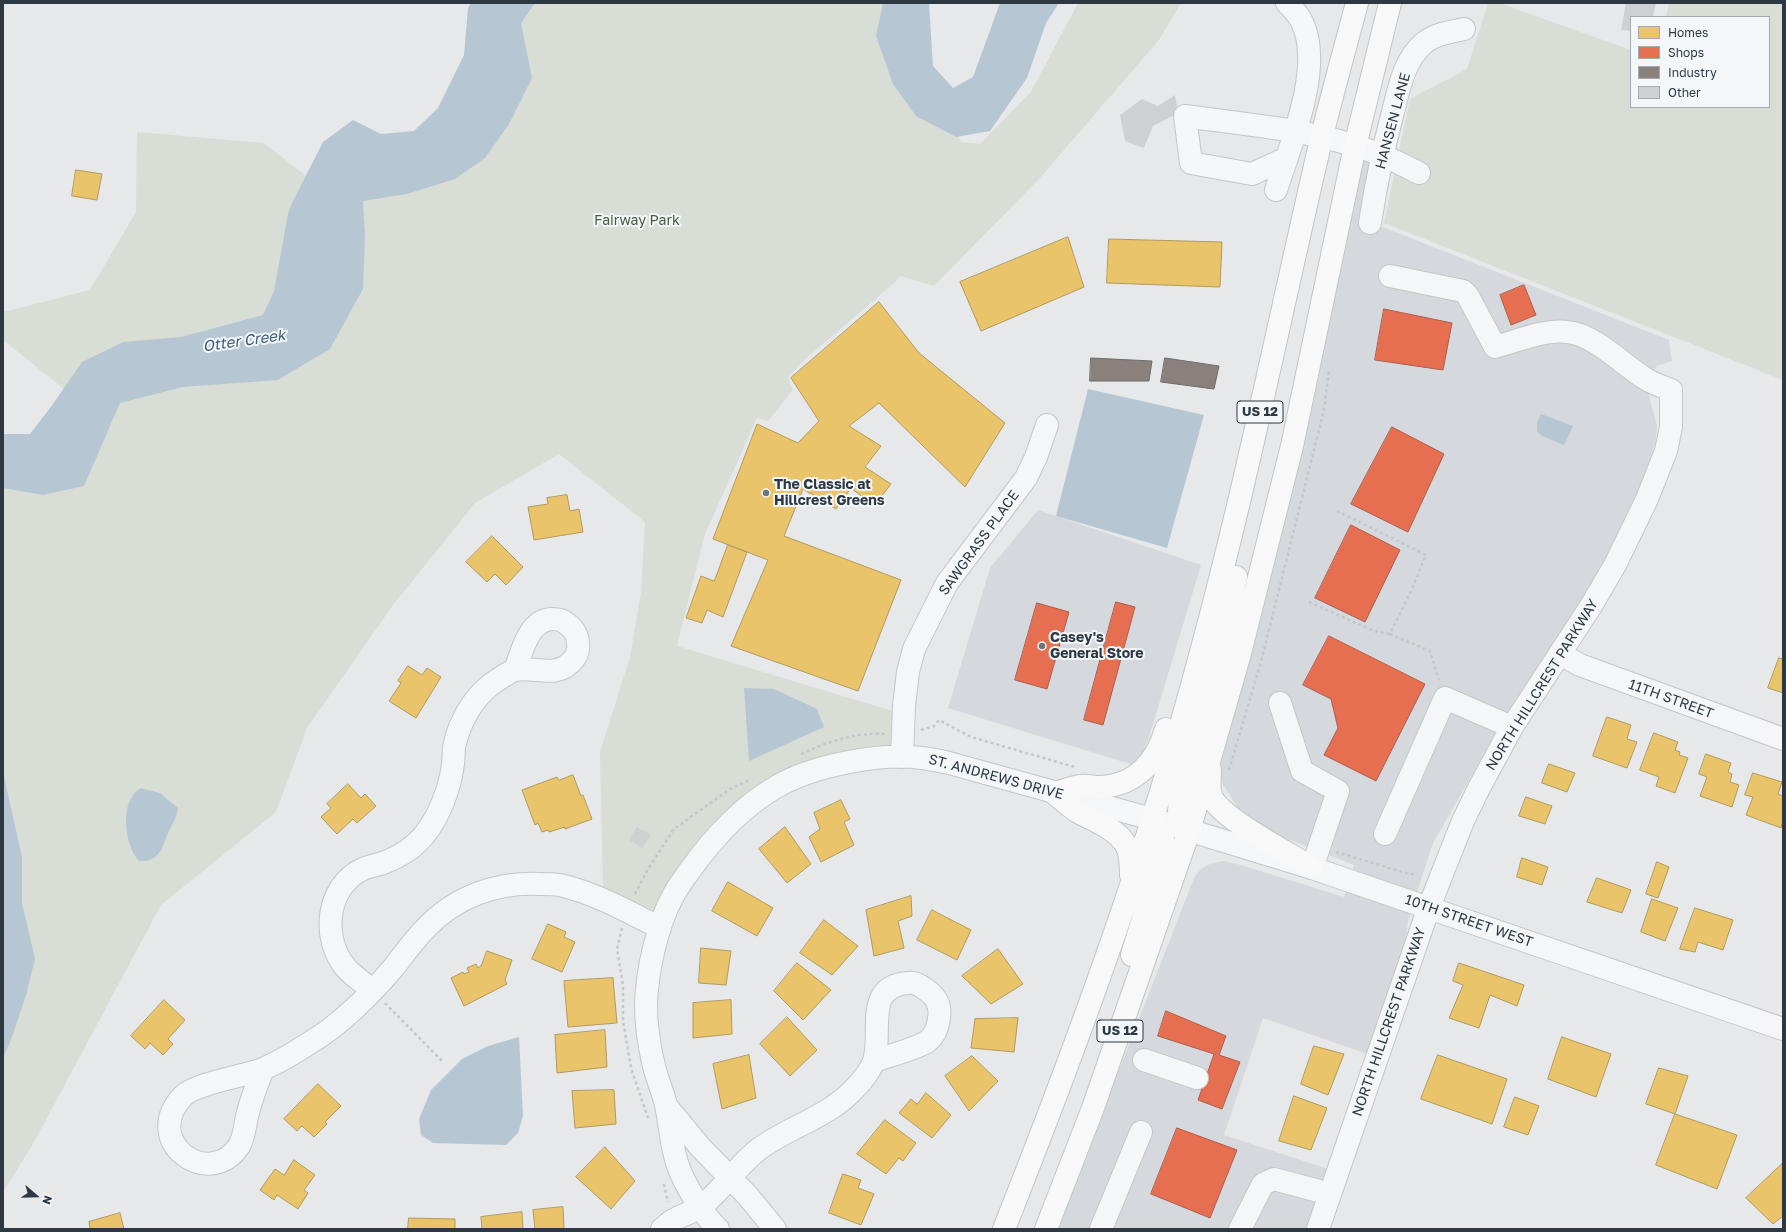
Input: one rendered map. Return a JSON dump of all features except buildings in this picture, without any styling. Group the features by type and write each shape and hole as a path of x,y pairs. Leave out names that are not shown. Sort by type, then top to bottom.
{"main road":[{"name":"US 12","path":"1004,1229 1050,1112 1132,881 1201,655 1265,394 1322,137 1357,3"},
{"name":"US 12","path":"1046,1229 1093,1108 1189,831 1239,657 1292,446 1355,146 1390,3"},
{"path":"1189,831 1183,827 1180,822 1179,811 1181,791 1214,680 1260,466 1265,394"},
{"path":"1054,793 1081,786 1099,787 1127,780 1149,764 1157,753 1163,739 1231,496 1254,439"},
{"path":"1209,762 1210,791 1219,808 1242,825 1312,868"},
{"path":"1054,793 1066,804 1103,825 1120,838 1126,846 1130,857 1132,881"},
{"path":"1093,1108 1121,991 1164,850 1164,838 1152,819"}],"street":[{"path":"1276,190 1296,131 1304,101 1308,62 1308,41 1302,22 1287,3"},
{"name":"HANSEN LANE","path":"1370,223 1381,155 1401,80 1417,50 1425,42 1441,34 1464,29"},
{"path":"1287,158 1252,174 1191,163 1184,116 1296,131 1322,137 1381,155 1419,173"},
{"name":"NORTH HILLCREST PARKWAY","path":"1318,1229 1428,907 1463,821 1512,727 1591,606 1615,565 1647,499 1666,451 1672,427 1671,390 1647,380 1594,342 1568,332 1545,333 1495,347 1468,296 1463,291 1390,276"},
{"name":"SAWGRASS PLACE","path":"902,756 904,706 908,672 914,649 925,623 948,583 1026,478 1036,457 1047,425"},
{"name":"11TH STREET","path":"1560,654 1580,666 1783,739"},
{"path":"372,990 346,968 332,942 330,929 331,914 336,896 348,879 363,869 396,858 412,847 425,835 436,819 443,800 453,765 454,744 466,715 474,702 489,686 514,670"},
{"path":"1385,834 1445,698 1512,727"},
{"path":"1280,703 1302,772 1338,791 1312,868"},
{"name":"ST. ANDREWS DRIVE","path":"718,1229 707,1218 700,1207 685,1182 677,1162 665,1104 653,1065 647,1030 646,1004 652,963 660,928 673,895 700,857 727,825 748,806 777,787 815,770 858,760 902,756 922,757 949,763 1152,819"},
{"name":"10TH STREET WEST","path":"1152,819 1312,868 1783,1029"},
{"path":"264,1069 251,1102 240,1144 232,1154 220,1163 203,1163 191,1160 178,1151 170,1138 169,1123 174,1107 185,1094 198,1088 264,1069 312,1042 343,1019 392,969 426,928 449,908 476,893 501,886 528,883 559,885 626,910 660,928"},
{"path":"1144,1060 1196,1078"},
{"path":"667,1225 700,1207 758,1150 815,1119 848,1096 858,1085 874,1061"},
{"name":"ST. ANDREWS DRIVE","path":"665,1104 701,1148 748,1195 776,1229"},
{"path":"1101,1229 1140,1132"},
{"path":"1240,1229 1263,1184 1274,1179 1330,1194"}],"path":[{"path":"1228,774 1262,658 1324,410 1329,366"},
{"path":"1337,511 1426,555 1412,589 1390,634"},
{"path":"1309,602 1374,631 1390,634 1430,651 1445,698"},
{"path":"800,754 846,736 874,733 903,734 934,726 939,720 971,738 1076,768"},
{"path":"648,1121 646,1108 631,1068 623,1021 623,985 617,949 626,910 648,868 674,830 730,789 751,780"},
{"path":"1320,847 1366,862 1409,874 1416,874"},
{"path":"372,990 444,1062"},
{"path":"663,1181 667,1225"}],"shaded area":[{"path":"1366,161 1370,163 1365,220 1669,340 1672,361 1657,366 1647,380 1648,392 1657,425 1656,439 1646,474 1628,516 1595,581 1513,704 1433,843 1408,920 1406,941 1368,1054 1263,1018 1224,1135 1328,1169 1322,1229 1057,1229 1194,878 1201,869 1210,864 1222,861 1241,865 1344,897 1354,865 1275,834 1242,814 1222,783 1220,767 1281,538 1314,401 1358,173 1362,163"},
{"path":"1038,510 1201,565 1140,767 948,708 990,568"}],"green space":[{"name":"Fairway Park","path":"505,3 906,3 961,142 980,144 1031,92 1078,3 1181,3 1159,40 1039,179 934,286 900,276 894,283 801,363 788,377 793,390 768,421 757,418 705,534 677,646 896,712 893,747 734,807 654,910 603,888 600,752 630,657 641,592 645,522 559,454 475,503 393,605 307,728 276,812 161,905 33,1144 3,1192 3,453 79,401 3,340 3,312 90,290 136,212 137,132 264,143 324,190 405,166"},
{"path":"1488,3 1499,3 1630,50 1630,108 1770,108 1770,16 1666,16 1669,3 1783,3 1783,380 1384,223 1410,99 1467,69"}],"water":[{"name":"Otter Creek","path":"471,3 535,3 521,23 532,78 509,124 485,158 455,179 407,194 363,201 365,236 363,289 330,349 278,380 183,387 120,403 84,486 43,495 3,488 3,434 30,434 82,362 123,342 181,337 263,315 274,291 291,205 323,142 353,120 381,134 414,131 438,108 464,55 468,8"},
{"path":"883,3 929,3 933,66 953,88 973,77 1000,3 1059,3 1046,23 1027,78 990,131 956,137 916,116 893,84 876,36"},
{"path":"1088,389 1204,415 1167,548 1056,516"},
{"path":"1541,414 1573,426 1564,445 1542,436 1537,431 1537,422"},
{"path":"744,688 774,689 817,709 824,727 749,761"},
{"path":"3,772 22,857 22,903 35,959 26,995 12,1037 3,1058"},
{"path":"141,788 160,793 178,808 176,817 160,852 152,859 146,861 139,861 134,854 127,834 126,823 129,802 134,794"},
{"path":"519,1037 523,1116 518,1133 506,1145 433,1143 421,1135 419,1119 431,1090 462,1059 488,1046"}],"place":[{"name":"The Classic at Hillcrest Greens","path":"766,493"},
{"name":"Casey's General Store","path":"1042,646"}]}
